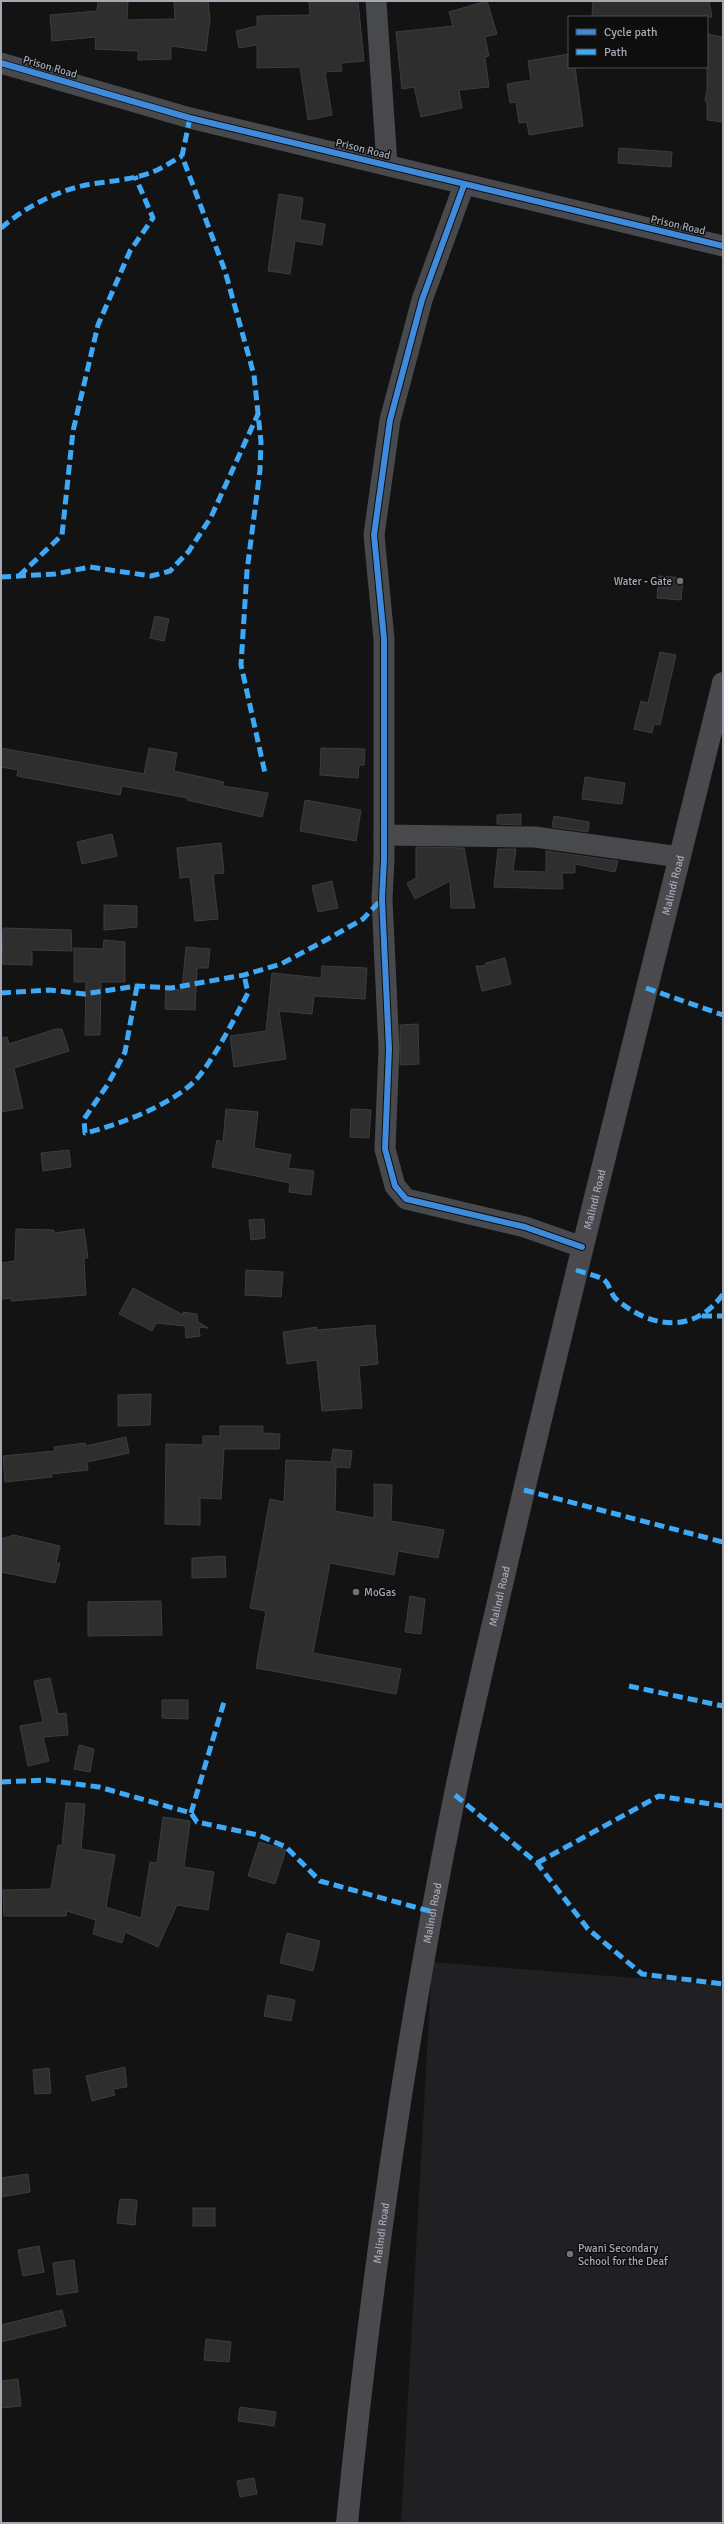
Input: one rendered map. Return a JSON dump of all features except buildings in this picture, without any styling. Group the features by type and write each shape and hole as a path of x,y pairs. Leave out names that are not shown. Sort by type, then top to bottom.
{"highway":[{"name":"Malindi Road","path":"347,2523 357,2418 380,2235 428,1942 456,1788 582,1247 723,683"}],"street":[{"path":"376,1 387,165"},
{"name":"Prison Road","path":"1,63 190,118 723,246"},
{"path":"464,185 422,300 390,420 380,482 374,535 384,639 384,834 382,899 388,1049 385,1149 394,1186 406,1200 525,1227 582,1247"},
{"path":"384,834 535,837 680,857"}],"shaded area":[{"name":"Pwani Secondary School for the Deaf","path":"432,1962 723,1985 723,2523 401,2523"}],"marked path":[{"path":"190,118 182,156 225,271 254,375 261,442 260,470 247,571 241,665 265,773"},
{"path":"1,228 30,207 63,191 86,185 147,174 182,156"},
{"path":"19,576 62,535 73,431 98,325 130,251 153,218 135,176"},
{"path":"1,577 55,574 90,567 151,576 170,571 189,551 211,517 258,414"},
{"path":"1,993 49,990 84,994 137,986 171,988 244,975 281,964 326,940 363,919 382,899"},
{"path":"137,986 125,1052 108,1084 84,1119 85,1133 131,1119 147,1112 178,1095 190,1085 200,1075 213,1056 248,993 244,975"},
{"path":"646,988 723,1015"},
{"path":"576,1270 603,1279 616,1299 629,1309 658,1321 672,1323 686,1321 699,1316 712,1307 723,1294"},
{"path":"702,1316 723,1316"},
{"path":"524,1490 723,1542"},
{"path":"629,1686 723,1706"},
{"path":"191,1813 224,1702"},
{"path":"1,1782 46,1780 99,1787 191,1813 197,1822 258,1835 286,1847 320,1881 433,1912"},
{"path":"455,1795 537,1863 588,1929 642,1974 723,1984"},
{"path":"537,1863 659,1796 723,1806"}],"cycle path":[{"path":"1,63 190,118 723,246"},
{"path":"464,185 422,300 390,420 374,535 384,639 384,859 382,899 389,1049 385,1149 395,1186 406,1199 525,1227 582,1247"}],"place":[{"name":"Water - Gate","path":"680,581"},
{"name":"MoGas","path":"356,1592"},
{"name":"Pwani Secondary School for the Deaf","path":"570,2254"}]}
